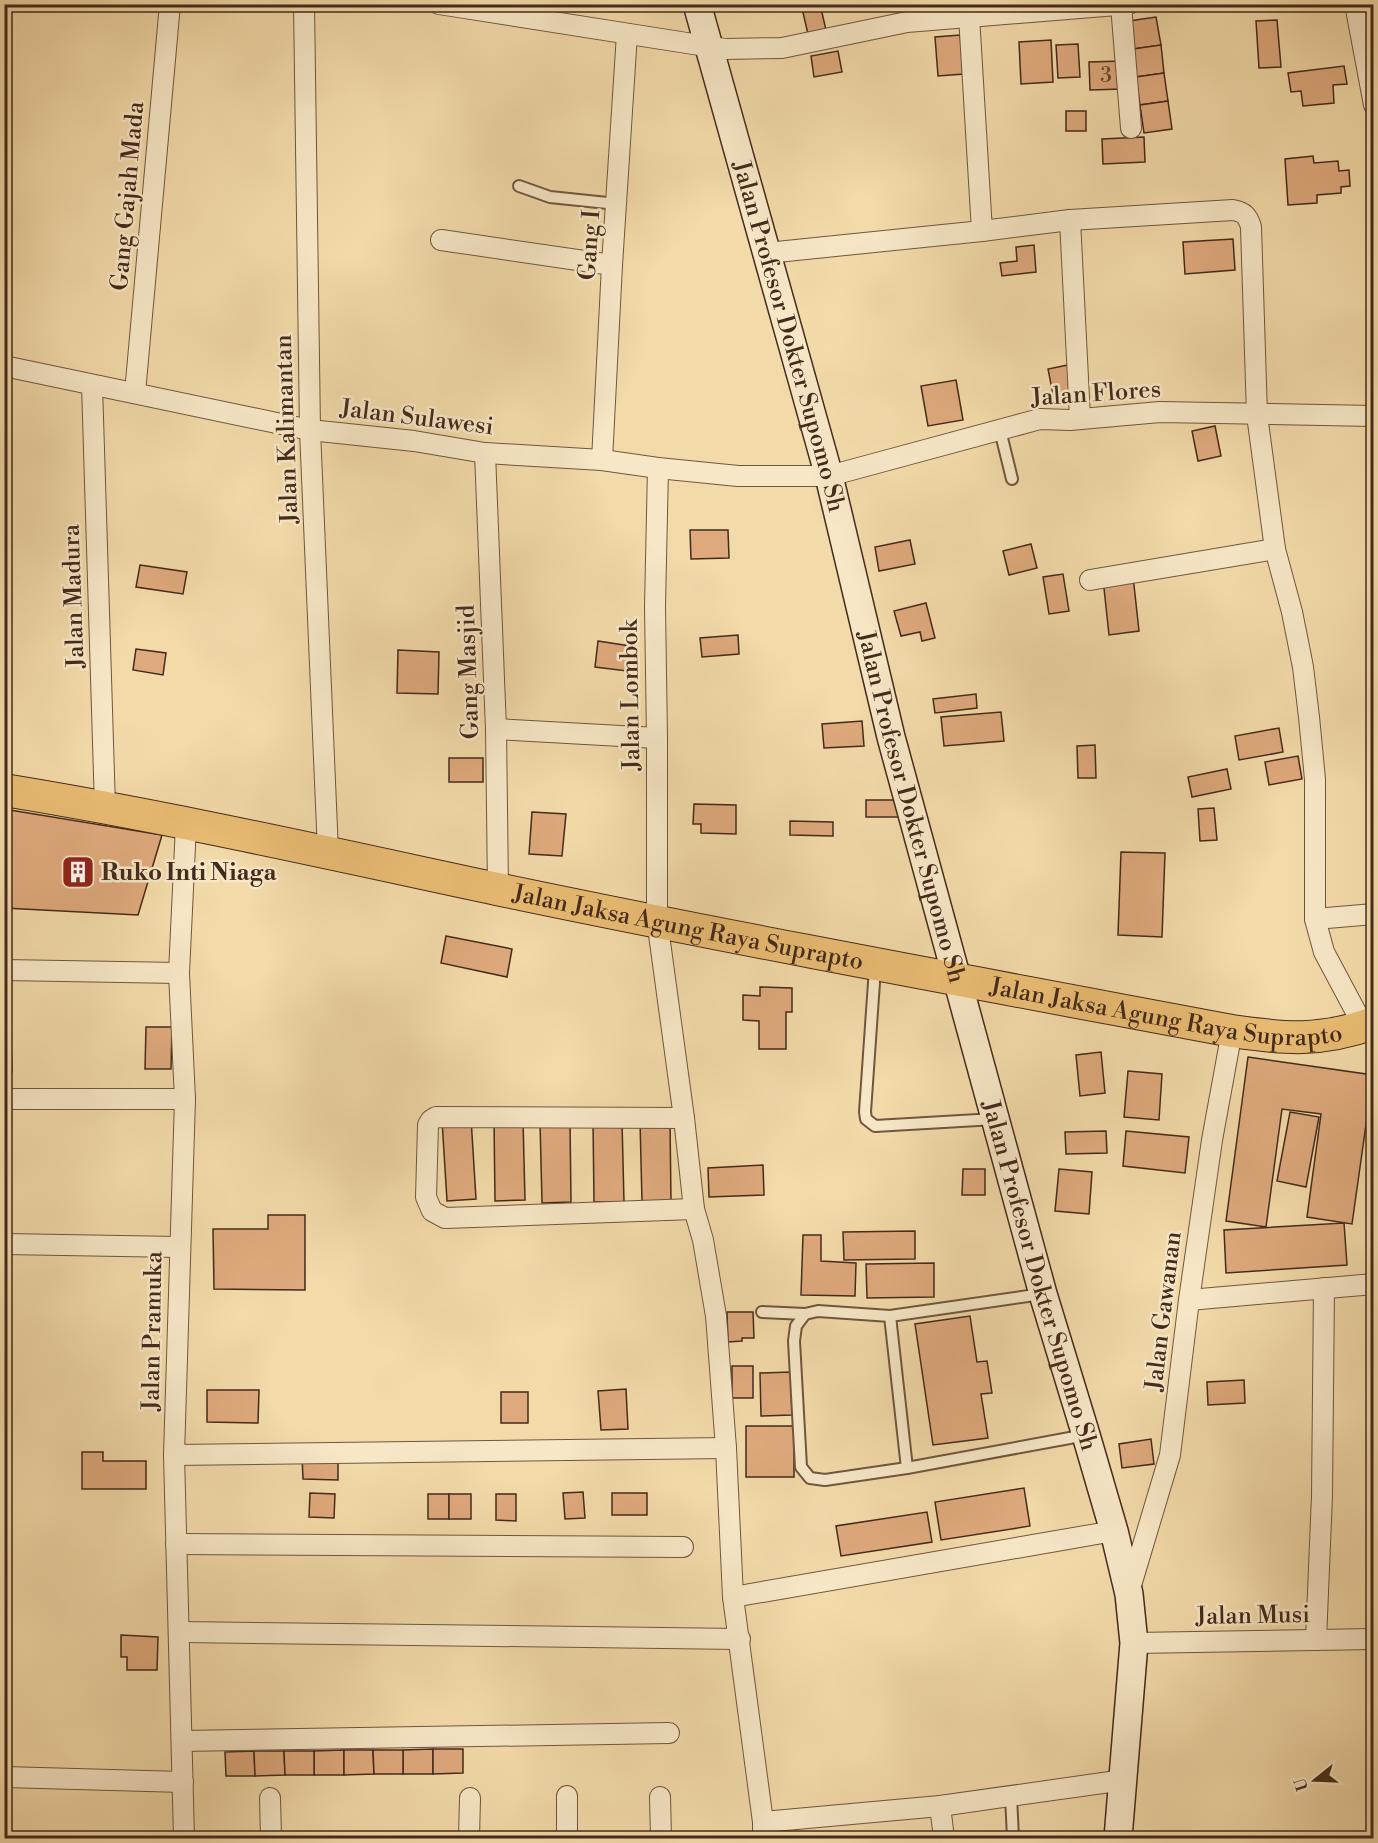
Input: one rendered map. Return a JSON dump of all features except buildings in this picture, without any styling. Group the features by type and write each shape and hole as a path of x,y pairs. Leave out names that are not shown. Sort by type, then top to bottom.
{"main road":[{"name":"Jalan Jaksa Agung Raya Suprapto","path":"4,790 105,807 875,965 1232,1031 1281,1038 1319,1038 1369,1025"}],"street":[{"name":"Gang Gajah Mada","path":"135,393 170,4"},
{"name":"Jalan Kalimantan","path":"304,4 310,430 328,852"},
{"path":"439,4 709,46 773,48 906,13 969,16 1129,4"},
{"name":"Jalan Profesor Dokter Supomo Sh","path":"697,4 829,476 891,737 1043,1294 1114,1531 1129,1594 1134,1642 1118,1839"},
{"path":"1121,5 1131,128"},
{"path":"1362,6 1374,105"},
{"path":"969,16 982,231"},
{"name":"Gang I","path":"602,460 627,34"},
{"path":"767,253 1070,220 1233,210 1244,214 1251,226 1257,415 1275,549 1292,612 1303,667 1309,717 1315,779 1315,919 1324,952 1369,1025"},
{"path":"1070,220 1080,418"},
{"path":"441,240 612,265"},
{"name":"Jalan Sulawesi","path":"4,366 310,430 414,441 485,453 602,460 738,476 829,476"},
{"name":"Jalan Madura","path":"92,385 105,807"},
{"name":"Jalan Flores","path":"829,476 1040,419 1070,420 1160,412 1374,416"},
{"name":"Gang Masjid","path":"485,453 496,729 498,889"},
{"name":"Jalan Lombok","path":"658,468 655,606 657,920 694,1209 703,1240 716,1316 726,1448 733,1597 763,1830"},
{"path":"1090,580 1275,549"},
{"path":"496,729 657,738"},
{"name":"Jalan Pramuka","path":"184,1839 174,1455 185,1099 179,973 186,825"},
{"path":"1315,919 1374,914"},
{"path":"4,969 179,973"},
{"name":"Jalan Gawanan","path":"1129,1594 1170,1455 1212,1140 1232,1031"},
{"path":"4,1099 185,1099"},
{"path":"684,1118 436,1117 428,1125 426,1197 432,1211 445,1218 694,1209"},
{"path":"4,1244 179,1247"},
{"path":"1189,1300 1374,1284"},
{"path":"1316,1640 1322,1496 1324,1288"},
{"path":"174,1455 726,1448"},
{"path":"733,1597 1114,1531"},
{"path":"176,1544 683,1547"},
{"path":"180,1632 740,1639"},
{"name":"Jalan Musi","path":"1134,1642 1374,1639"},
{"path":"182,1741 669,1733"},
{"path":"4,1778 183,1782"},
{"path":"763,1830 1124,1780"},
{"path":"567,1796 567,1839"},
{"path":"469,1839 470,1797"},
{"path":"660,1797 661,1839"},
{"path":"270,1798 271,1839"},
{"path":"940,1806 944,1839"}],"lane":[{"path":"519,186 550,197 617,204"},
{"path":"1000,430 1012,479"},
{"path":"875,965 866,1119 875,1126 995,1119"},
{"path":"762,1312 805,1314 818,1311 890,1316 1043,1294"},
{"path":"805,1314 796,1326 794,1341 801,1467 810,1478 825,1480 907,1468 1086,1435"},
{"path":"890,1316 907,1468"},
{"path":"1011,1796 1013,1839"}],"place":[{"name":"Ruko Inti Niaga","path":"78,872"}]}
